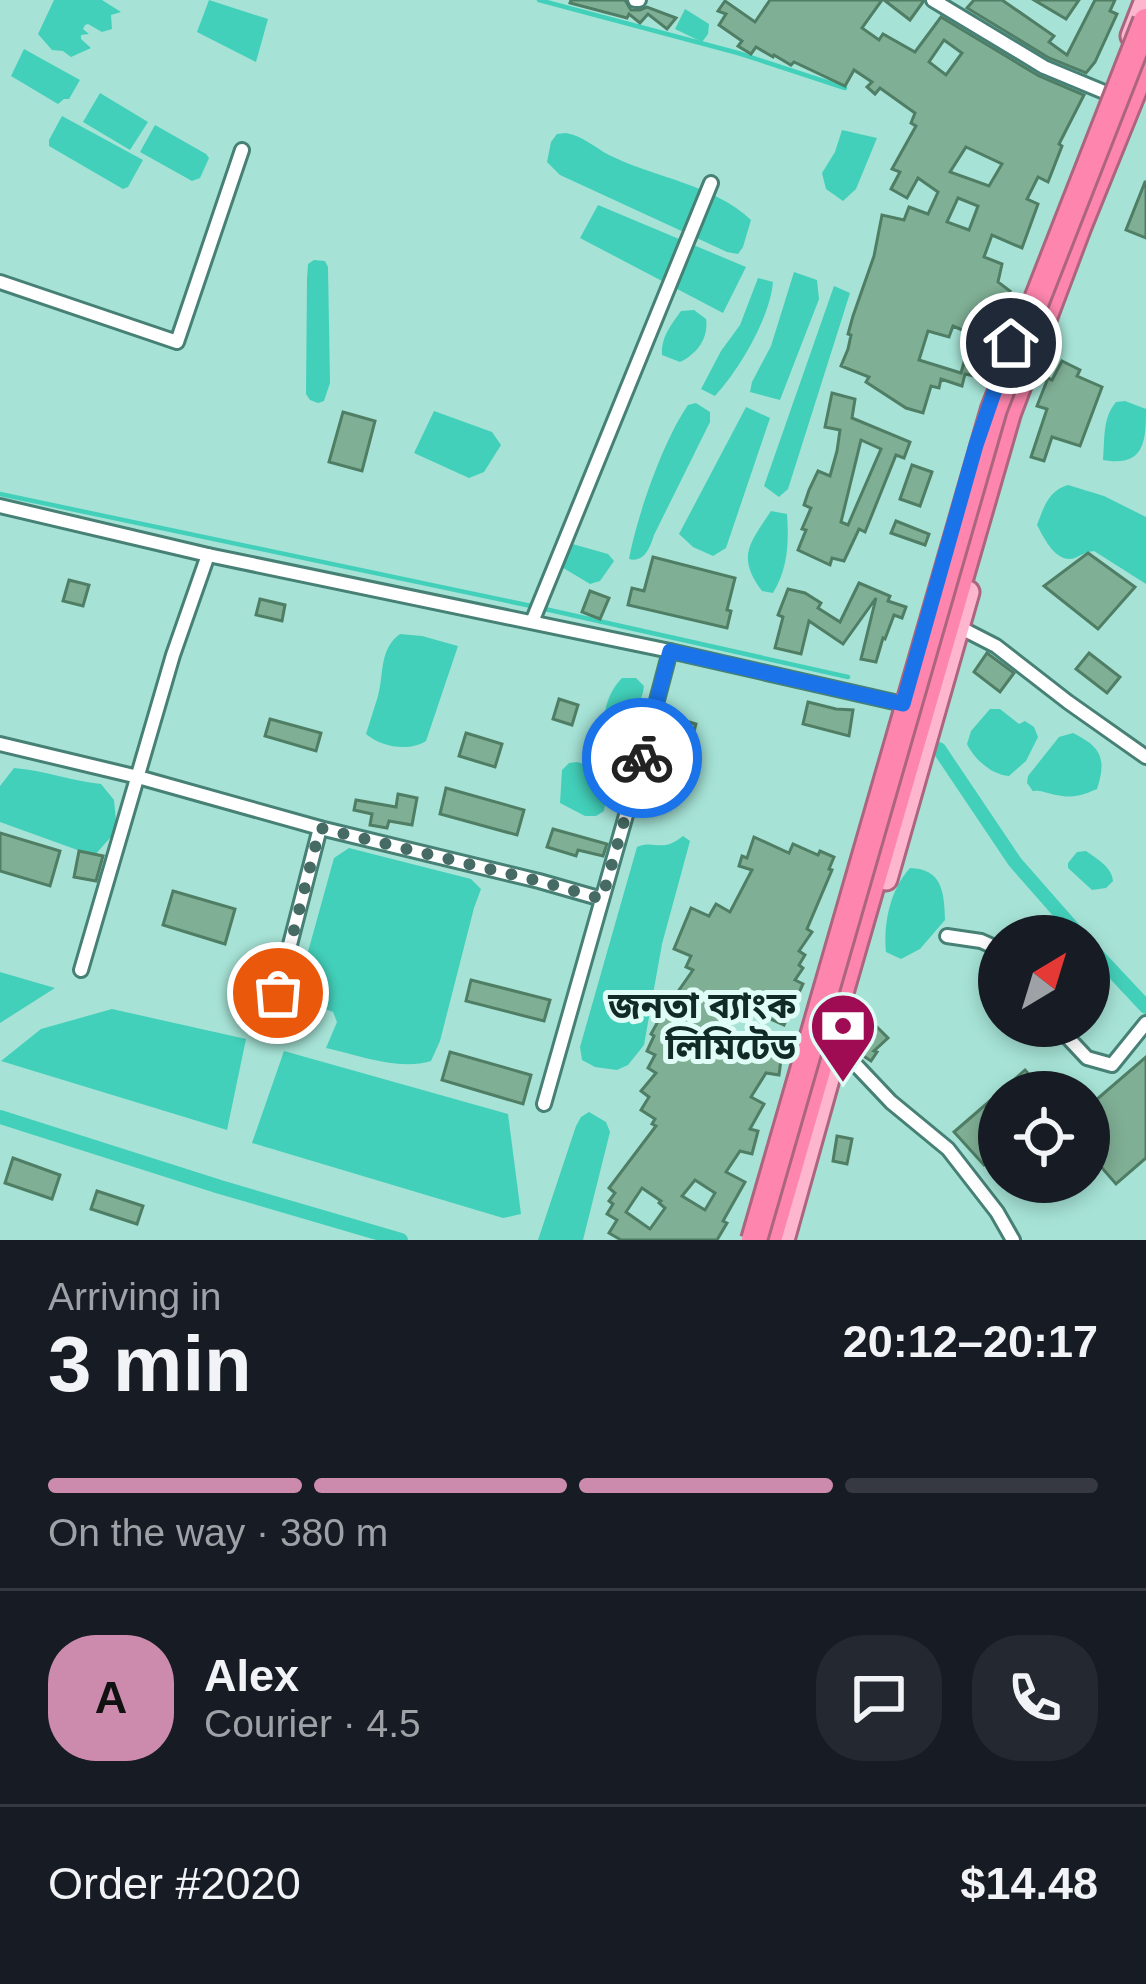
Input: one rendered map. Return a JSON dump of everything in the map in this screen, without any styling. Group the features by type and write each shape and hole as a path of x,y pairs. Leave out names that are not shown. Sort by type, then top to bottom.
{"highway":[{"path":"754,1240 994,409 1146,21"},
{"path":"769,1240 1008,413 1146,60"}],"main road":[{"path":"743,1240 988,406 1146,0"},
{"path":"783,1240 1006,454 1146,82"}],"street":[{"path":"933,0 1044,67 1109,94"},
{"path":"0,282 177,342 242,150"},
{"path":"532,622 711,183"},
{"path":"0,506 903,704"},
{"path":"81,970 173,655 208,555"},
{"path":"959,627 996,646 1146,758"},
{"path":"544,1104 670,651"},
{"path":"0,744 602,899"},
{"path":"267,1034 320,828"},
{"path":"947,936 978,941"},
{"path":"1077,1047 1088,1058 1112,1065 1146,1023"},
{"path":"835,1054 856,1065 948,1150 998,1213 1013,1240"}],"shaded area":[{"path":"54,0 102,0 121,12 111,15 112,29 102,32 85,25 89,34 81,39 91,48 71,57 52,50 38,34"},
{"path":"209,0 268,19 256,62 197,32"},
{"path":"685,9 709,24 702,42 675,29"},
{"path":"24,49 80,80 69,99 58,104 11,76"},
{"path":"100,93 148,122 130,150 83,122"},
{"path":"62,116 143,160 128,187 123,189 49,146"},
{"path":"155,125 206,154 209,158 200,178 192,181 140,152"},
{"path":"842,130 877,138 856,189 843,201 826,189 822,173"},
{"path":"566,133 736,208 751,220 743,247 738,254 727,252 560,175 547,162 551,142 557,134"},
{"path":"598,205 746,267 723,313 580,238"},
{"path":"325,261 328,267 330,383 324,401 318,403 306,394 307,279 308,264"},
{"path":"794,272 817,280 819,299 780,400 750,392 771,346"},
{"path":"758,278 773,282 766,311 743,358 715,396 701,389 740,325"},
{"path":"834,286 850,293 788,489 779,497 764,486"},
{"path":"694,310 706,319 701,345 680,362 662,355 665,337 677,316"},
{"path":"1116,402 1146,409 1143,442 1127,460 1103,460 1108,415"},
{"path":"696,403 710,412 710,422 648,549 639,559 629,559 660,458 688,405"},
{"path":"746,407 770,418 726,548 713,556 679,534"},
{"path":"434,411 492,432 501,445 484,472 469,478 414,453"},
{"path":"1068,485 1146,517 1146,584 1094,551 1068,559 1051,549 1037,525 1051,496"},
{"path":"771,511 787,514 788,525 785,565 773,593 762,591 748,559 752,541"},
{"path":"569,543 608,554 614,561 600,581 590,584 560,566"},
{"path":"400,634 458,646 426,741 404,747 366,734 385,654"},
{"path":"622,678 636,678 644,686 629,740 618,745 605,738 604,722 609,698"},
{"path":"990,709 1000,709 1019,724 1025,721 1038,737 1026,761 1009,776 984,765 967,744 971,731"},
{"path":"1073,733 1099,755 1097,789 1070,796 1033,791 1028,776 1059,737"},
{"path":"577,762 606,770 604,811 596,816 585,816 560,803 562,770"},
{"path":"14,768 101,784 114,800 117,830 94,856 0,822 0,786"},
{"path":"683,836 690,841 662,944 644,1045 628,1065 617,1070 595,1067 582,1060 580,1047 637,847 669,844"},
{"path":"349,848 471,879 481,889 431,1061 392,1063 326,1048 337,1022 333,1012 310,1003 301,977 334,858"},
{"path":"1086,851 1110,872 1113,881 1106,888 1092,890 1068,868 1077,852"},
{"path":"910,868 935,877 945,920 920,949 901,959 886,952 886,930 893,897"},
{"path":"0,972 55,988 0,1023"},
{"path":"112,1009 246,1039 227,1130 1,1061 41,1029"},
{"path":"284,1051 508,1114 521,1214 503,1218 252,1143"},
{"path":"589,1112 606,1122 610,1132 583,1240 538,1240 576,1126"}],"building":[{"path":"571,0 625,0 631,10 647,7 676,18 667,29 648,14 640,23 629,14 627,18"},
{"path":"770,0 882,0 862,28 879,40 883,34 915,52 941,17 1039,76 1084,95 1059,144 1048,182 1038,177 1027,199 1038,204 1022,248 992,235 984,257 1002,264 998,282 1010,291 984,350 979,377 965,374 962,386 941,379 939,388 931,386 923,413 906,408 866,382 869,377 841,366 882,215 904,220 909,207 928,214 938,192 918,178 907,198 891,189 900,172 892,169 916,126 911,123 915,113 880,88 875,94 867,87 872,82 854,70 845,86 756,47 751,54 719,25 726,14 718,11 725,1 755,22","holes":["944,40 962,53 946,75 929,62","966,147 1002,164 989,186 950,172","958,198 978,206 969,230 947,222","953,326 972,334 961,373 919,360 928,331 949,337"]},
{"path":"884,0 923,0 923,2 910,20"},
{"path":"974,0 1002,0 1054,36 1049,42 1067,55 1095,0 1115,0 1110,11 1117,14 1086,73 1049,58 967,8"},
{"path":"1034,0 1079,0 1066,19"},
{"path":"1146,182 1146,238 1126,230"},
{"path":"1062,361 1080,370 1077,376 1102,387 1080,446 1052,437 1044,461 1031,457 1047,409 1037,406 1048,378 1052,380"},
{"path":"832,393 855,399 852,418 910,442 904,458 896,455 865,532 859,529 844,561 832,558 830,565 798,550 811,508 804,505 809,490 818,471 830,476 837,451 840,430 825,427","holes":["861,440 881,449 848,525 841,522"]},
{"path":"343,412 375,421 362,471 329,462"},
{"path":"912,465 932,472 920,506 900,499"},
{"path":"896,521 929,534 925,545 891,533"},
{"path":"1088,553 1135,587 1098,629 1044,586"},
{"path":"653,557 735,578 727,628 628,605 632,588 644,591"},
{"path":"69,580 89,585 83,606 63,601"},
{"path":"859,583 906,607 902,618 894,615 876,662 861,659 876,598 843,644 809,621 801,654 775,648 783,617 778,615 788,589 821,603 818,608 840,622"},
{"path":"590,591 609,598 600,619 582,612"},
{"path":"260,599 285,605 282,621 256,615"},
{"path":"987,653 1014,673 1000,692 974,672"},
{"path":"1089,653 1120,677 1107,693 1076,669"},
{"path":"559,699 578,705 572,725 553,719"},
{"path":"808,702 853,710 849,736 803,724"},
{"path":"666,715 696,724 677,791 646,782"},
{"path":"270,719 321,733 316,751 265,736"},
{"path":"466,733 502,744 495,767 459,756"},
{"path":"446,788 524,810 517,835 440,814"},
{"path":"398,794 417,798 412,825 389,821 387,828 370,825 372,814 354,810 356,800 396,807"},
{"path":"553,829 607,844 603,856 578,850 576,856 547,847"},
{"path":"0,833 60,851 50,886 0,871"},
{"path":"754,837 789,853 793,844 834,857 807,929 812,932 799,951 805,955 795,980 803,984 784,1025 741,1006 727,1030 758,1050 759,1041 783,1044 779,1075 766,1073 751,1097 764,1104 750,1129 758,1131 752,1154 740,1151 726,1172 745,1182 717,1240 621,1240 609,1233 617,1220 607,1214 615,1193 609,1188 656,1126 652,1124 655,1119 641,1110 649,1097 641,1091 656,1073 648,1068 655,1055 647,1051 651,1034 666,997 672,1000 693,970 686,967 691,956 674,949 691,908 709,916 716,904 730,912 752,870 739,866 742,856 747,858","holes":["695,1180 715,1193 705,1210 682,1196","642,1188 665,1208 650,1229 626,1212"]},
{"path":"79,851 103,856 96,881 74,877"},
{"path":"173,891 235,909 225,944 163,925"},
{"path":"471,980 550,1000 544,1021 466,1001"},
{"path":"875,1025 888,1038 871,1061 856,1051"},
{"path":"450,1052 531,1075 523,1104 442,1080"},
{"path":"1146,1057 1146,1158 1116,1184 1110,1177 1110,1088"},
{"path":"978,1111 978,1158 954,1132"},
{"path":"837,1136 852,1139 847,1164 833,1161"},
{"path":"13,1158 60,1175 52,1199 5,1183"},
{"path":"97,1191 143,1206 137,1224 91,1209"}],"waterway":[{"path":"539,0 738,53 845,88"},
{"path":"0,494 848,677"},
{"path":"939,749 1015,862 1062,915"},
{"path":"1110,968 1146,1007"},
{"path":"0,1117 401,1240"}],"way so far":[{"path":"278,993 320,828 602,899 642,758"}],"place":[{"name":"জনতা ব্যাংক লিমিটেড","path":"843,1085"}],"route":[{"path":"642,758 670,651 903,704 976,445 1011,343"}]}
